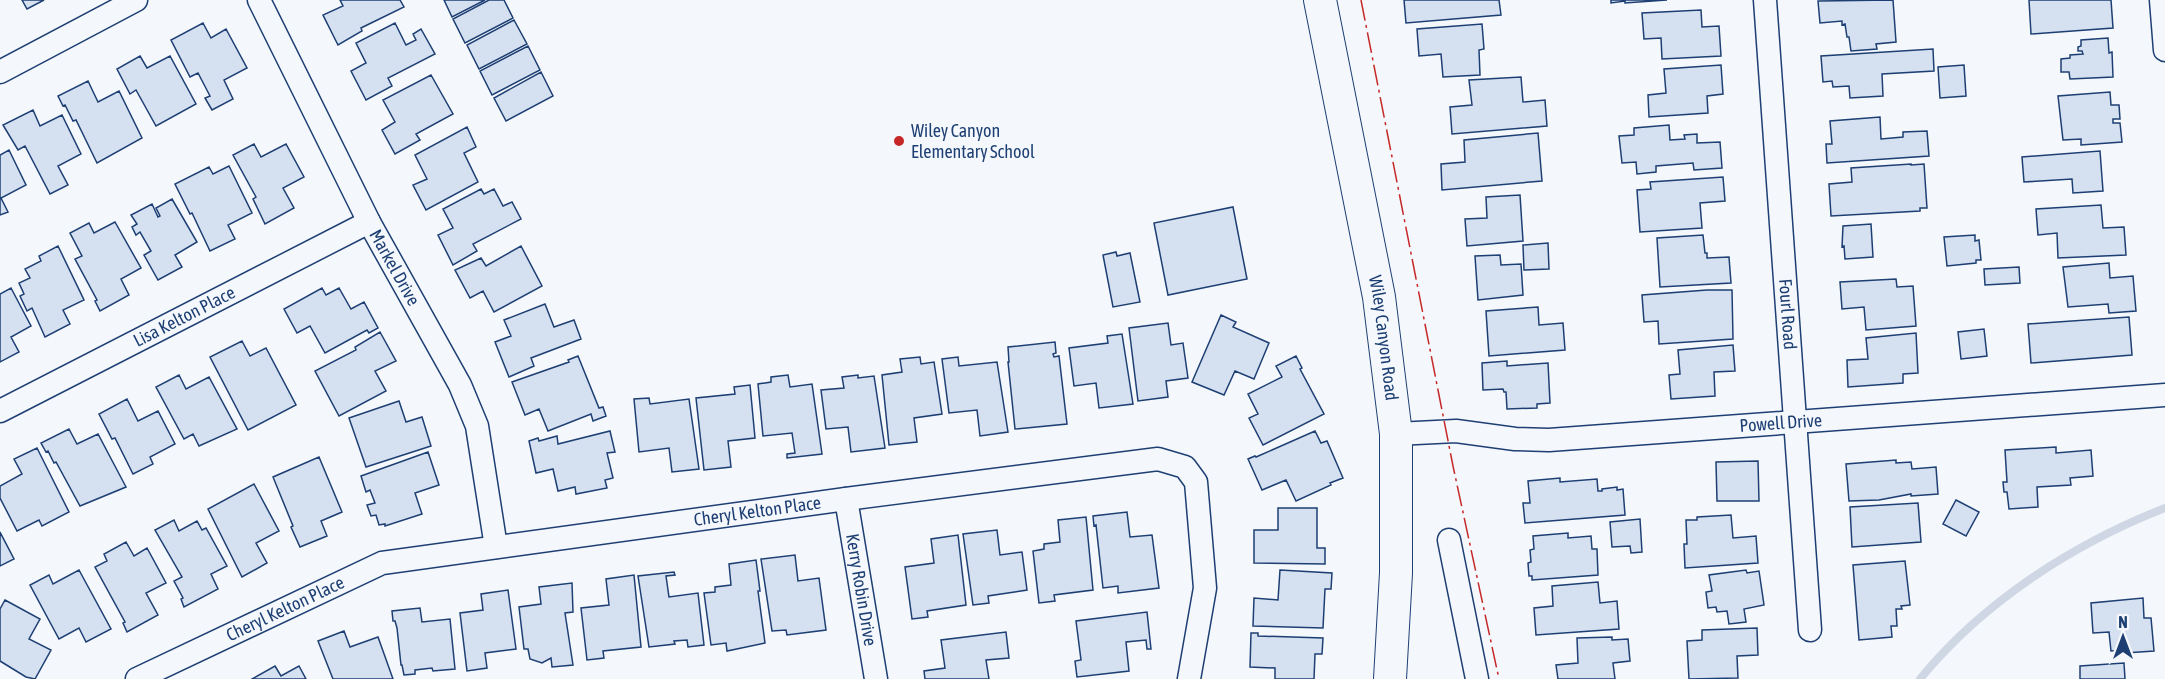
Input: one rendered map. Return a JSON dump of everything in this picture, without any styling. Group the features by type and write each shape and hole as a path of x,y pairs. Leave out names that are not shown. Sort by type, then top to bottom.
{"street":[{"path":"0,72 136,0"},
{"name":"Markel Drive","path":"259,0 369,222 460,385 477,426 496,547"},
{"name":"Wiley Canyon Road","path":"1320,0 1379,297 1396,434 1395,573 1390,679"},
{"name":"Fourl Road","path":"1766,0 1810,630"},
{"path":"2161,0 2165,50"},
{"name":"Lisa Kelton Place","path":"0,411 369,222"},
{"name":"Powell Drive","path":"1396,434 1456,431 1515,439 1549,440 2165,395"},
{"name":"Cheryl Kelton Place","path":"137,679 382,563 1158,459 1185,467 1196,482 1205,588 1189,679"},
{"name":"Kerry Robin Drive","path":"846,499 876,679"},
{"path":"1449,540 1477,679"}],"building":[{"path":"22,0 44,0 27,9"},
{"path":"340,0 400,0 404,7 361,28 362,31 338,45 323,15 343,6"},
{"path":"444,0 485,0 452,17"},
{"path":"489,0 504,0 513,18 465,43 453,19"},
{"path":"1404,0 1499,0 1501,15 1406,23"},
{"path":"1611,0 1667,0 1611,3"},
{"path":"1893,0 1896,42 1876,44 1877,49 1851,51 1849,37 1847,37 1845,24 1842,25 1842,21 1820,23 1818,1"},
{"path":"2029,0 2111,0 2113,28 2031,34"},
{"path":"1701,10 1702,27 1719,26 1721,56 1662,59 1661,38 1644,39 1642,13"},
{"path":"514,20 527,44 479,69 467,45"},
{"path":"203,23 211,38 226,29 247,68 224,80 233,99 212,110 205,98 210,96 198,73 190,77 171,40"},
{"path":"395,23 406,45 416,40 413,34 421,29 435,54 388,78 392,86 366,100 351,71 366,63 356,43"},
{"path":"1482,24 1484,49 1479,50 1480,75 1443,77 1441,54 1419,56 1417,29"},
{"path":"2108,38 2109,53 2112,52 2113,77 2070,79 2069,72 2061,72 2061,59 2070,58 2070,55 2083,54 2082,51 2078,51 2081,40"},
{"path":"528,46 540,70 492,95 480,71"},
{"path":"1933,49 1934,71 1882,74 1883,96 1850,98 1849,86 1833,87 1832,81 1823,82 1821,56"},
{"path":"140,56 147,68 170,56 196,104 156,126 136,90 130,94 117,69"},
{"path":"1721,65 1723,94 1707,96 1708,113 1649,117 1648,95 1666,93 1664,69"},
{"path":"1964,65 1966,96 1940,98 1938,67"},
{"path":"541,72 553,96 506,121 494,98"},
{"path":"431,75 453,114 416,134 420,140 395,154 382,130 395,122 383,100"},
{"path":"1521,77 1523,102 1545,100 1547,126 1452,134 1450,107 1472,105 1469,80"},
{"path":"88,81 98,102 119,91 142,138 97,163 76,120 73,121 58,96"},
{"path":"2110,92 2111,105 2119,105 2120,119 2113,119 2113,123 2120,123 2122,142 2081,145 2081,139 2063,140 2058,96"},
{"path":"33,110 40,126 62,115 81,154 58,166 68,185 50,194 25,146 18,150 3,125"},
{"path":"1880,117 1881,139 1903,137 1903,132 1927,131 1929,156 1827,163 1826,144 1832,144 1830,121"},
{"path":"1669,125 1670,140 1685,139 1684,135 1697,134 1697,143 1720,142 1722,168 1694,170 1693,163 1656,166 1656,172 1637,174 1636,162 1622,163 1619,136 1634,135 1634,128"},
{"path":"467,127 476,147 464,153 478,182 426,210 413,185 427,179 415,155"},
{"path":"1538,133 1542,181 1442,190 1441,164 1465,162 1464,140"},
{"path":"254,144 261,157 286,144 304,177 283,188 294,208 265,224 253,199 256,197 233,155"},
{"path":"9,150 26,185 1,198 8,212 0,215 0,155"},
{"path":"2100,151 2103,191 2073,193 2072,179 2024,182 2022,157"},
{"path":"1924,164 1927,208 1920,208 1920,211 1831,216 1829,184 1852,182 1851,168"},
{"path":"229,166 252,213 228,225 235,239 210,251 175,184 209,167 213,174"},
{"path":"1723,177 1725,201 1700,203 1702,228 1640,232 1637,190 1651,189 1650,182"},
{"path":"481,189 484,194 494,189 503,206 512,202 521,219 473,244 477,251 453,265 438,235 453,228 443,209"},
{"path":"1520,195 1523,241 1467,246 1465,219 1487,218 1486,197"},
{"path":"172,199 197,242 175,255 182,267 158,280 144,255 151,251 140,232 136,235 132,227 137,224 131,215 152,204 158,217 160,216 156,208"},
{"path":"2101,205 2103,228 2124,227 2126,255 2058,258 2057,233 2038,235 2036,209"},
{"path":"1233,207 1247,279 1168,295 1154,223"},
{"path":"115,222 141,268 121,279 129,295 100,311 95,301 97,300 75,259 82,256 70,233 89,223 94,233"},
{"path":"1871,224 1873,257 1845,259 1844,246 1842,247 1843,226"},
{"path":"1703,235 1707,258 1729,257 1731,283 1660,287 1657,238"},
{"path":"1975,235 1975,241 1979,240 1981,260 1976,260 1976,263 1947,266 1944,237"},
{"path":"1548,243 1549,269 1524,270 1523,245"},
{"path":"58,246 84,300 63,310 70,324 45,337 32,308 27,311 20,296 24,294 19,283 30,278 25,269 41,261 39,256"},
{"path":"521,246 542,286 494,312 483,291 470,298 455,270 481,258 486,266"},
{"path":"1116,252 1117,256 1130,253 1140,302 1113,307 1103,255"},
{"path":"1500,255 1501,265 1521,264 1523,295 1478,300 1475,256"},
{"path":"2109,263 2110,278 2133,276 2136,311 2109,313 2108,304 2068,307 2063,267"},
{"path":"2019,267 2020,283 1985,285 1984,269"},
{"path":"1896,279 1897,287 1913,286 1916,326 1866,330 1864,307 1842,309 1840,282"},
{"path":"11,288 31,326 11,337 19,352 0,362 0,294"},
{"path":"322,288 326,295 339,288 351,309 364,302 378,328 369,333 367,330 325,353 310,326 297,333 284,309"},
{"path":"1732,290 1733,339 1659,344 1658,321 1644,322 1642,295"},
{"path":"545,304 554,327 574,320 581,339 531,358 534,366 509,377 495,342 511,336 504,320"},
{"path":"1538,307 1539,325 1563,323 1565,350 1489,356 1486,311"},
{"path":"1221,315 1236,322 1233,327 1269,343 1254,379 1235,371 1224,395 1192,382"},
{"path":"2129,317 2132,355 2031,363 2028,324"},
{"path":"1168,323 1171,345 1183,343 1188,378 1166,381 1168,397 1138,401 1129,328"},
{"path":"1984,329 1987,356 1961,359 1958,332"},
{"path":"380,332 396,361 375,371 386,391 339,416 315,371 356,350 355,347"},
{"path":"1916,333 1918,373 1903,374 1903,383 1848,387 1847,360 1868,359 1866,338"},
{"path":"1122,334 1133,404 1099,408 1096,383 1074,386 1069,348 1108,343 1107,336"},
{"path":"242,341 250,356 266,348 296,405 248,430 210,357"},
{"path":"1055,342 1056,353 1053,354 1054,357 1059,356 1067,424 1015,429 1008,347"},
{"path":"1733,345 1735,371 1714,372 1715,396 1671,399 1669,375 1680,374 1678,350"},
{"path":"578,356 599,408 603,407 606,416 593,421 591,414 548,431 539,409 525,415 512,382 569,362 568,360"},
{"path":"1296,356 1302,368 1300,369 1324,414 1263,445 1249,418 1258,414 1248,394 1282,377 1276,366"},
{"path":"920,357 921,364 934,362 942,414 914,418 917,442 889,445 882,375 902,372 900,359"},
{"path":"958,357 959,366 997,362 1008,432 980,436 977,410 949,413 942,359"},
{"path":"1507,361 1507,366 1548,363 1550,403 1537,404 1537,408 1507,409 1506,392 1503,389 1483,390 1482,363"},
{"path":"179,375 186,389 209,377 237,429 199,446 193,434 184,439 156,387"},
{"path":"788,375 790,387 812,384 822,454 787,458 787,454 795,453 792,433 763,436 758,384 771,382 771,377"},
{"path":"858,375 858,378 874,376 885,448 851,452 848,427 826,429 821,390 844,388 842,377"},
{"path":"750,385 755,438 728,441 731,467 704,470 696,398 735,394 734,387"},
{"path":"649,398 650,404 689,399 699,469 672,472 669,448 639,452 634,399"},
{"path":"127,399 138,421 158,411 175,444 150,457 153,464 133,474 115,438 112,439 99,414"},
{"path":"399,401 406,422 422,417 431,446 366,467 349,418"},
{"path":"69,429 77,444 98,434 126,487 80,506 56,462 54,463 41,443"},
{"path":"610,431 615,452 607,453 613,478 605,480 607,488 576,494 575,487 558,491 553,469 536,473 529,441 557,436 558,444"},
{"path":"1315,431 1321,443 1327,441 1343,478 1296,501 1286,480 1262,490 1248,459"},
{"path":"2056,447 2056,453 2091,450 2093,476 2070,478 2071,485 2037,487 2038,507 2009,509 2003,482 2007,482 2005,450"},
{"path":"37,448 69,512 42,526 39,520 17,531 0,498 0,486 22,474 14,459"},
{"path":"428,452 439,485 415,493 422,514 385,526 385,524 379,525 376,515 371,516 367,505 375,503 370,490 366,492 361,476"},
{"path":"319,457 342,512 321,521 327,536 300,547 273,477"},
{"path":"1896,460 1896,463 1911,462 1912,469 1936,467 1938,494 1911,496 1911,494 1879,500 1849,501 1846,464"},
{"path":"1758,461 1759,501 1717,501 1716,462"},
{"path":"1560,478 1560,482 1597,479 1598,491 1617,487 1617,490 1623,489 1625,515 1525,523 1523,503 1530,503 1528,481"},
{"path":"254,484 279,531 256,543 267,563 242,577 208,509"},
{"path":"1956,500 1979,512 1966,536 1943,524"},
{"path":"1918,503 1921,542 1852,547 1850,507"},
{"path":"1278,508 1317,508 1317,548 1325,548 1325,564 1254,563 1254,530 1278,530"},
{"path":"1127,512 1130,537 1152,535 1159,588 1118,593 1118,586 1103,588 1093,516"},
{"path":"1731,515 1733,538 1756,536 1758,563 1685,568 1686,520"},
{"path":"1086,517 1093,590 1054,595 1055,601 1039,603 1033,551 1044,549 1044,544 1060,542 1058,520"},
{"path":"1640,519 1642,552 1631,553 1630,546 1612,547 1610,522"},
{"path":"174,520 179,531 197,521 202,530 206,528 227,566 211,574 218,589 184,607 181,599 183,598 174,581 182,577 155,530"},
{"path":"997,530 1000,555 1022,552 1027,590 988,596 989,603 973,605 963,534"},
{"path":"0,532 14,559 0,566"},
{"path":"1568,533 1568,538 1591,536 1592,549 1597,549 1598,575 1532,580 1532,576 1529,576 1528,563 1531,562 1530,550 1534,549 1533,536"},
{"path":"958,535 966,605 927,611 928,617 912,619 905,567 934,563 931,539"},
{"path":"126,542 134,556 147,548 166,583 146,593 158,615 127,632 123,623 125,622 95,567 107,561 104,554"},
{"path":"795,555 798,581 819,578 826,630 787,635 786,630 772,631 761,559"},
{"path":"756,560 765,643 727,651 726,643 711,645 704,593 715,592 715,587 731,585 729,564"},
{"path":"1905,561 1910,605 1896,609 1897,626 1891,626 1892,637 1859,640 1853,565"},
{"path":"79,570 111,629 86,642 79,628 59,639 30,585 49,575 53,584"},
{"path":"1280,570 1332,573 1331,589 1325,589 1323,628 1253,626 1254,598 1278,600"},
{"path":"1746,570 1747,573 1759,571 1764,605 1744,609 1746,622 1729,624 1727,611 1717,612 1716,607 1708,608 1706,592 1712,591 1709,575"},
{"path":"674,572 675,575 666,576 669,597 698,593 704,645 688,647 687,640 649,647 638,576"},
{"path":"634,575 641,647 603,651 604,658 587,660 581,608 609,605 606,579"},
{"path":"1598,582 1600,603 1617,601 1619,629 1536,635 1534,608 1553,606 1552,586"},
{"path":"572,583 573,612 565,613 573,665 552,667 551,658 542,663 530,659 528,649 524,649 519,607 541,604 539,587"},
{"path":"508,590 516,649 485,653 487,668 467,671 460,613 483,610 481,594"},
{"path":"2143,598 2144,618 2151,618 2154,651 2125,653 2124,650 2111,651 2109,632 2093,633 2091,603"},
{"path":"5,600 40,619 29,639 51,650 35,679 26,677 0,661 0,609"},
{"path":"420,608 422,622 450,619 455,669 415,670 415,674 404,675 392,611"},
{"path":"1147,612 1151,649 1147,649 1146,640 1126,642 1129,671 1077,677 1075,661 1081,660 1076,621"},
{"path":"1757,628 1758,655 1737,656 1738,678 1689,679 1687,641 1702,640 1702,630"},
{"path":"344,631 350,647 378,637 393,679 333,679 318,641"},
{"path":"1006,632 1009,658 986,660 989,679 925,679 924,671 945,668 941,640"},
{"path":"1251,633 1258,633 1258,636 1323,638 1322,654 1315,654 1314,679 1275,679 1275,668 1250,667"},
{"path":"1612,637 1612,640 1628,639 1630,661 1613,663 1615,679 1558,679 1556,665 1578,663 1577,638"},
{"path":"2124,663 2125,679 2080,679 2080,666"},
{"path":"275,666 281,676 299,666 306,679 252,679"}],"waterway":[{"path":"1920,679 1972,625 2032,578 2097,539 2165,508"}],"power":[{"path":"1361,0 1453,466 1499,679"}],"place":[{"name":"Wiley Canyon Elementary School","path":"899,141"}]}
